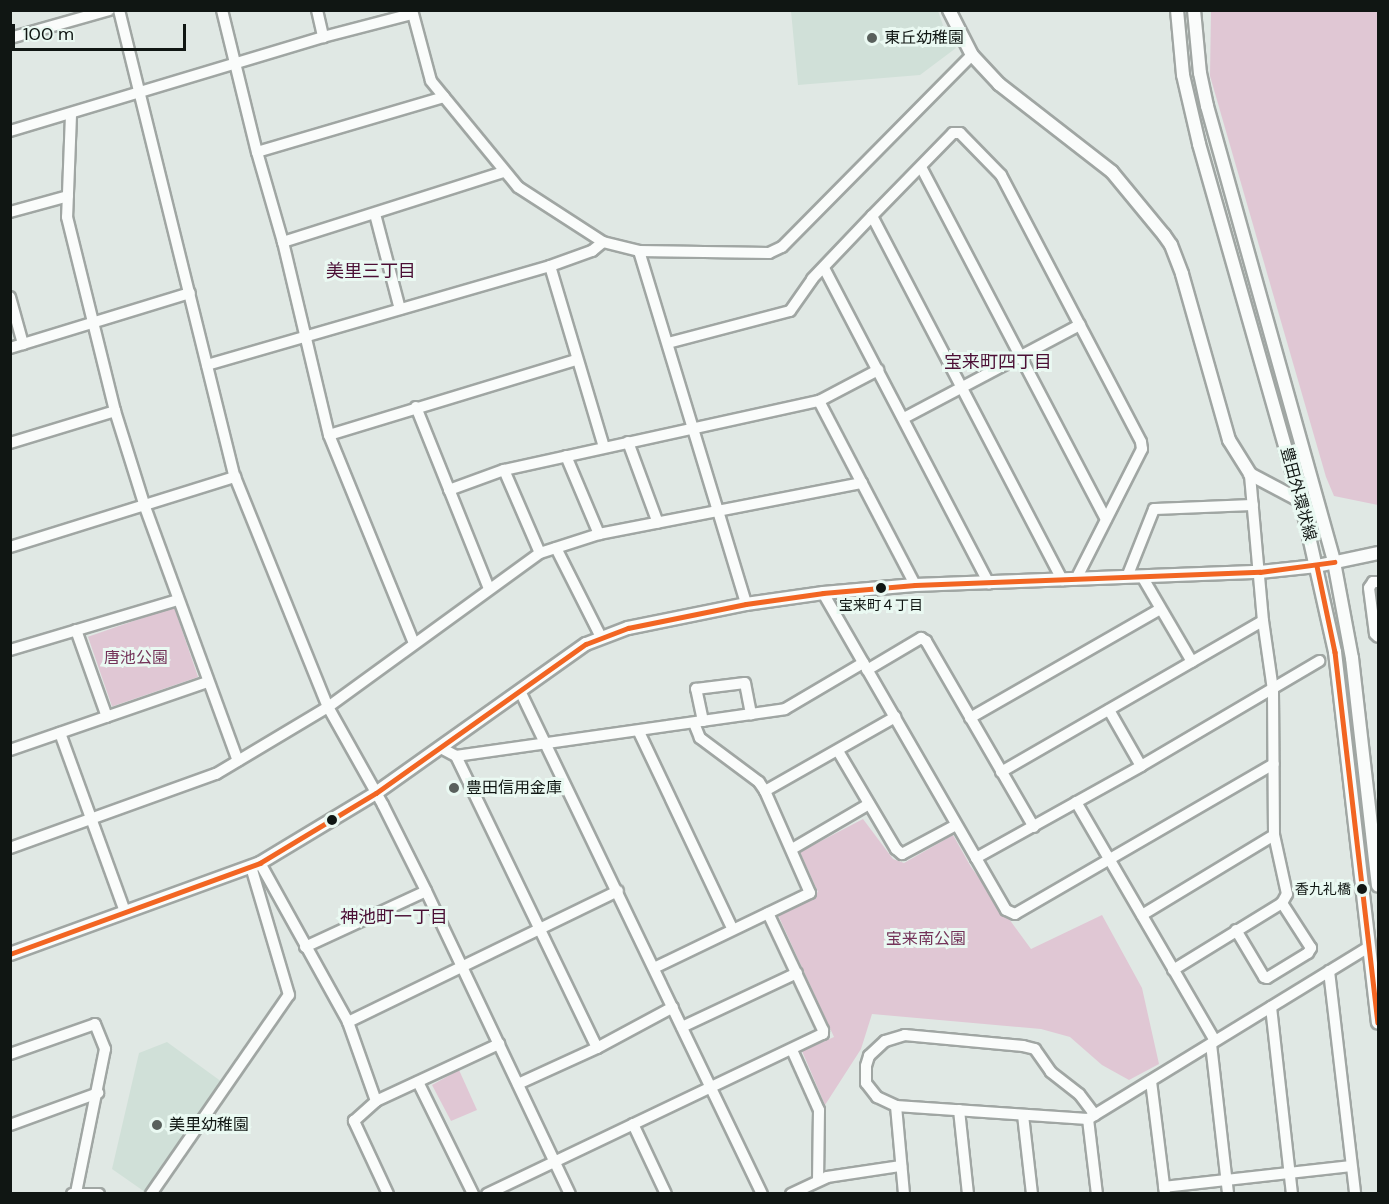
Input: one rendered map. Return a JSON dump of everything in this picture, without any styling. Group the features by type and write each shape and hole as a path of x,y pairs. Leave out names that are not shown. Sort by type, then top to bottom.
{"street":[{"path":"10,38 109,10"},
{"path":"119,10 236,477 328,707 376,793 426,891 570,1194"},
{"path":"222,10 257,152 283,242 329,435 414,643"},
{"path":"317,10 323,37"},
{"path":"949,10 972,55 999,84 1112,172 1171,244 1182,274 1225,431 1250,474 1263,621 1273,690 1274,835 1287,894 1282,903 1173,970"},
{"name":"豊田外環状線","path":"1177,10 1183,75 1199,144 1301,501 1335,652 1378,1023"},
{"name":"豊田外環状線","path":"1194,10 1200,73 1207,106 1334,562 1352,658 1378,886"},
{"path":"10,131 71,115 323,37 412,12 428,75 518,187 603,242 639,251 769,253 782,247 972,55"},
{"path":"257,152 444,97"},
{"path":"71,115 67,217 115,411 145,507 237,761"},
{"path":"668,343 790,311 824,268 872,216 953,133 960,133 1000,175 1142,449 1076,579"},
{"path":"921,167 1106,519"},
{"path":"283,242 504,172"},
{"path":"10,212 68,196"},
{"path":"375,214 400,309"},
{"path":"872,216 1062,580"},
{"path":"207,365 550,266 592,251 603,242"},
{"path":"639,251 747,604"},
{"path":"550,266 576,360 604,447"},
{"path":"824,268 989,583"},
{"path":"10,348 190,293"},
{"path":"10,297 22,344"},
{"path":"904,418 1080,326"},
{"path":"329,435 576,360"},
{"path":"449,490 504,470 819,401 878,370"},
{"path":"819,401 915,585"},
{"path":"416,407 489,590"},
{"path":"10,443 115,411"},
{"path":"628,442 658,523"},
{"path":"566,456 599,534"},
{"path":"504,470 540,553"},
{"path":"1250,474 1301,501"},
{"path":"10,547 236,477"},
{"path":"10,848 216,774 328,707 540,553 599,534 862,483"},
{"path":"1127,577 1154,509 1253,505"},
{"path":"556,548 601,637"},
{"path":"10,954 256,865 376,793 586,644 628,628 747,604 824,593 915,585 1260,572 1317,566 1378,553"},
{"path":"1143,578 1192,662"},
{"path":"1378,582 1373,582 1369,588 1375,634 1378,637"},
{"path":"824,593 1006,910 1015,914 1274,764"},
{"path":"10,650 178,600"},
{"path":"970,718 1160,609"},
{"path":"1001,772 1263,621"},
{"path":"76,630 107,717"},
{"path":"456,756 546,742 639,732 785,709 921,638 926,641 1034,826"},
{"path":"976,858 1142,766 1320,661"},
{"path":"10,750 207,682"},
{"path":"654,968 732,928 768,914 810,893 792,849 759,782 700,738 696,689 745,683 751,714"},
{"path":"520,691 762,1194"},
{"path":"1109,710 1142,766"},
{"path":"765,791 895,717"},
{"path":"639,732 732,928"},
{"path":"60,734 125,912"},
{"path":"441,748 456,756 597,1048"},
{"path":"838,751 896,849 902,854 956,825"},
{"path":"1076,802 1213,1043 1228,1194"},
{"path":"792,849 869,804"},
{"path":"1142,915 1274,835"},
{"path":"256,865 348,1022 376,1101"},
{"path":"151,1194 290,995 256,865"},
{"path":"305,947 426,891"},
{"path":"348,1022 618,891"},
{"path":"1236,930 1263,977 1267,978 1311,948 1282,903"},
{"path":"487,1194 823,1034 768,914"},
{"path":"1097,1194 1092,1117 1079,1095 1051,1072 1035,1049 905,1035 885,1041 869,1056 866,1066 866,1083 877,1097 896,1106 1023,1115 1092,1117 1370,947"},
{"path":"1329,971 1355,1194"},
{"path":"682,1027 797,973"},
{"path":"518,1084 597,1048 673,1007"},
{"path":"1270,1007 1292,1194"},
{"path":"10,1054 95,1024 105,1049 98,1093 74,1193 99,1194"},
{"path":"388,1194 354,1121 376,1101 499,1044"},
{"path":"792,1050 819,1110 818,1181"},
{"path":"1151,1081 1165,1190 1227,1180 1351,1166"},
{"path":"418,1082 473,1194"},
{"path":"10,1125 98,1093"},
{"path":"896,1106 904,1194"},
{"path":"959,1110 968,1194"},
{"path":"1023,1115 1032,1194"},
{"path":"633,1124 666,1194"},
{"path":"791,1194 827,1177 901,1166"}],"shaded area":[{"name":"東丘幼稚園","path":"791,11 938,11 944,28 956,48 920,75 798,85"},
{"name":"美里幼稚園","path":"167,1042 222,1082 145,1192 112,1169 139,1053"}],"green space":[{"path":"1211,11 1378,11 1378,505 1334,496 1326,477 1210,76"},
{"name":"唐池公園","path":"174,607 198,677 112,707 88,637"},
{"name":"宝来南公園","path":"863,819 893,859 904,863 953,835 971,867 1031,949 1102,915 1142,988 1159,1064 1129,1080 1102,1065 1070,1037 1041,1029 872,1014 861,1049 825,1105 802,1051 834,1037 778,915 818,892 800,852"},
{"path":"459,1070 477,1110 451,1121 432,1085"}],"transit line":[{"path":"10,954 260,863 376,793 586,644 628,628 746,604 823,593 915,585 1260,572 1334,562"},
{"path":"1317,566 1335,652 1378,1023"}],"place":[{"name":"東丘幼稚園","path":"872,38"},
{"name":"宝来町４丁目","path":"881,588"},
{"name":"豊田信用金庫","path":"454,788"},
{"name":"香九礼橋","path":"1362,889"},
{"name":"美里幼稚園","path":"157,1125"}],"district":[{"name":"美里三丁目","path":"371,271"},
{"name":"宝来町四丁目","path":"998,362"},
{"name":"神池町一丁目","path":"394,917"}]}
